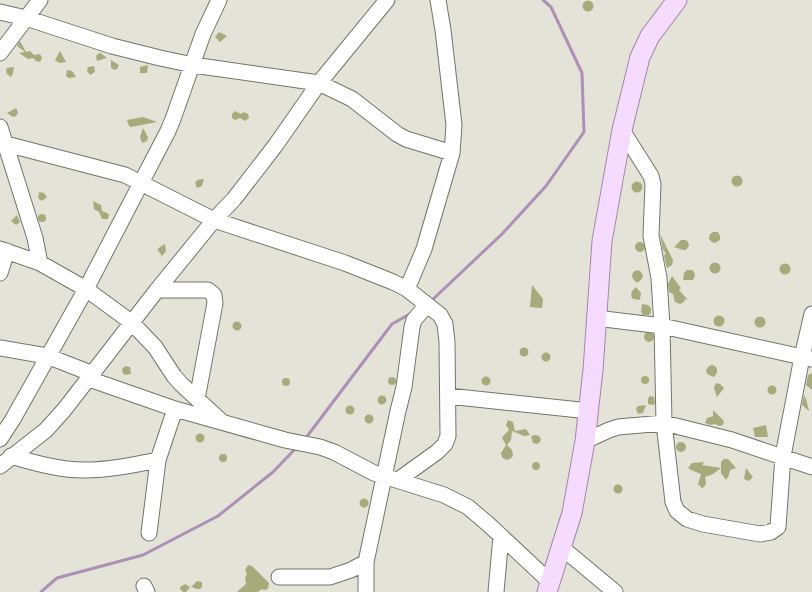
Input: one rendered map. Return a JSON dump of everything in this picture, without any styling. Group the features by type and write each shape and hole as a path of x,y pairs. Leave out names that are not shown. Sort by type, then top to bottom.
{"main road":[{"path":"549,587 572,512 585,441 589,411 602,241 622,130 640,57 650,36 677,0"}],"street":[{"path":"0,53 40,0"},
{"path":"0,439 20,407 47,356 86,289 173,119 204,34 219,0"},
{"path":"0,466 46,430 91,377 131,322 214,220 234,199 275,146 319,83 387,0"},
{"path":"407,289 424,249 452,153 454,125 438,0"},
{"path":"0,12 26,18 112,46 160,58 193,65 319,83 352,99 406,140 452,153"},
{"path":"0,127 3,142 34,238 40,263"},
{"path":"622,130 651,176 653,184 652,236 659,278 662,326 664,423 673,502 677,511 687,519 703,524 760,534 771,532 778,527 783,456 807,358 812,314"},
{"path":"3,142 125,175 214,220 345,263 393,282 407,289 440,315 445,324 447,342 448,436 445,444 437,452 391,478"},
{"path":"0,272 4,250 40,263 86,289 131,322 155,348 174,376 224,423"},
{"path":"157,290 208,290 214,295 215,303 197,399"},
{"path":"366,592 366,562 391,478 398,411 404,387 412,327 414,320 427,305"},
{"path":"596,318 662,326 807,358"},
{"path":"0,348 47,356 91,377 175,410 285,440 320,447 334,452 368,470 444,495 468,507 501,536 549,587"},
{"path":"448,396 589,411"},
{"path":"149,533 158,460 175,410"},
{"path":"585,441 618,427 664,423 732,440 812,467"},
{"path":"11,456 45,465 83,470 123,467 158,460"},
{"path":"496,592 501,536"},
{"path":"561,547 615,592"},
{"path":"279,578 330,577 351,570 366,562"}],"building":[{"path":"586,1 590,1 592,2 592,10 586,11 583,8 583,4"},
{"path":"219,32 227,36 220,42 215,37"},
{"path":"20,41 26,52 30,51 34,55 40,54 42,58 40,62 33,58 28,59 19,53 25,52 17,46"},
{"path":"60,51 66,62 59,63 55,60"},
{"path":"99,53 107,58 97,61 96,56"},
{"path":"111,60 119,65 117,69 114,70 111,68"},
{"path":"148,65 147,73 140,73 140,67"},
{"path":"94,66 95,72 90,75 87,71 88,67"},
{"path":"14,67 11,77 6,71 7,68"},
{"path":"67,70 72,71 76,77 69,78 66,76"},
{"path":"16,108 18,113 16,116 13,117 7,113"},
{"path":"235,111 241,114 244,112 248,114 249,118 245,121 240,118 235,120 232,118 232,114"},
{"path":"143,117 157,122 131,127 129,126 127,120"},
{"path":"143,128 148,137 147,141 142,143 140,137"},
{"path":"735,176 739,176 741,177 741,185 735,186 732,183 732,179"},
{"path":"204,179 202,186 197,188 195,183 197,180"},
{"path":"635,182 639,182 641,183 641,191 635,192 632,189 632,185"},
{"path":"39,192 44,193 47,197 42,201 38,198"},
{"path":"93,201 101,205 102,211 109,214 108,219 102,219 99,212 94,209"},
{"path":"40,214 44,214 46,218 44,222 40,222 38,220 38,216"},
{"path":"17,215 20,222 16,225 11,221"},
{"path":"713,232 718,232 720,236 720,240 715,243 709,239 710,234"},
{"path":"660,234 673,260 672,265 667,268 664,256 666,253 663,250"},
{"path":"681,240 686,240 688,242 689,246 686,250 674,247"},
{"path":"638,242 642,242 644,243 644,251 638,252 635,249 635,245"},
{"path":"165,244 166,251 162,256 157,249"},
{"path":"713,263 717,263 719,264 719,272 713,273 710,270 710,266"},
{"path":"783,264 787,264 789,265 789,273 783,274 780,271 780,267"},
{"path":"638,270 643,276 637,283 632,276 633,272"},
{"path":"687,270 692,270 694,272 695,276 693,280 683,280 684,273"},
{"path":"672,276 681,288 679,290 688,300 685,299 684,302 680,304 675,302 673,294 669,292 668,284"},
{"path":"532,285 543,299 542,308 530,307"},
{"path":"636,287 641,293 640,300 633,299 631,296 632,291"},
{"path":"642,304 648,305 651,308 651,313 649,315 643,315 641,312"},
{"path":"717,316 721,316 723,317 723,325 717,326 714,323 714,319"},
{"path":"758,317 762,317 764,318 764,326 758,327 755,324 755,320"},
{"path":"235,322 239,322 241,326 239,330 235,330 233,328 233,324"},
{"path":"649,332 654,337 649,342 644,337"},
{"path":"522,348 526,348 528,352 526,356 522,356 520,354 520,350"},
{"path":"544,353 548,353 550,357 548,361 544,361 542,359 542,355"},
{"path":"712,365 717,369 717,373 714,377 707,374 706,370"},
{"path":"125,366 130,367 131,374 125,375 123,373 122,369"},
{"path":"812,373 812,390 806,385 808,375"},
{"path":"643,376 647,376 649,380 647,384 643,384 641,382 641,378"},
{"path":"390,377 394,377 396,381 394,385 390,385 388,383 388,379"},
{"path":"484,377 488,377 490,381 488,385 484,385 482,383 482,379"},
{"path":"284,378 288,378 290,382 288,386 284,386 282,384 282,380"},
{"path":"716,383 720,384 724,388 717,397 714,388"},
{"path":"772,385 777,390 772,395 767,390"},
{"path":"804,395 806,399 809,411 802,405"},
{"path":"380,396 384,396 386,400 384,404 380,404 378,402 378,398"},
{"path":"650,396 654,397 655,404 653,405 648,404 648,399"},
{"path":"646,405 643,413 639,414 637,412 636,408 638,406"},
{"path":"348,406 352,406 354,410 352,414 348,414 346,412 346,408"},
{"path":"713,410 724,421 723,425 710,425 705,423 707,418 713,416"},
{"path":"367,415 371,415 373,419 371,423 367,423 365,421 365,417"},
{"path":"508,420 513,422 515,431 526,429 530,435 524,436 512,431 511,440 507,445 512,450 513,456 506,460 502,457 501,453 506,445 502,437 509,430 506,425"},
{"path":"766,425 768,437 755,437 753,428"},
{"path":"198,434 202,434 204,438 202,442 198,442 196,440 196,436"},
{"path":"536,435 541,439 537,444 533,443 531,436"},
{"path":"681,442 686,447 681,452 676,447"},
{"path":"221,454 225,454 227,458 225,462 221,462 219,460 219,456"},
{"path":"724,459 728,459 736,468 730,470 726,480 721,473 721,462"},
{"path":"534,462 538,462 540,466 538,470 534,470 532,468 532,464"},
{"path":"704,462 702,465 721,468 713,474 705,477 706,484 702,488 698,484 701,474 688,468 692,463"},
{"path":"746,468 753,477 749,481 744,479"},
{"path":"616,485 620,485 622,489 620,493 616,493 614,491 614,487"},
{"path":"362,499 366,499 368,503 366,507 362,507 360,505 360,501"},
{"path":"248,565 252,566 269,583 268,589 262,589 258,592 237,592 246,584 245,578 247,574 245,570"},
{"path":"197,581 202,582 202,587 200,589 191,587"},
{"path":"185,584 190,587 186,592 183,592 180,587"}],"waterway":[{"path":"430,302 502,234 546,186 584,132 582,73 551,7 543,0"},
{"path":"305,439 392,324 410,314"},
{"path":"41,592 57,578 143,555 218,516 273,472 297,447"}]}
